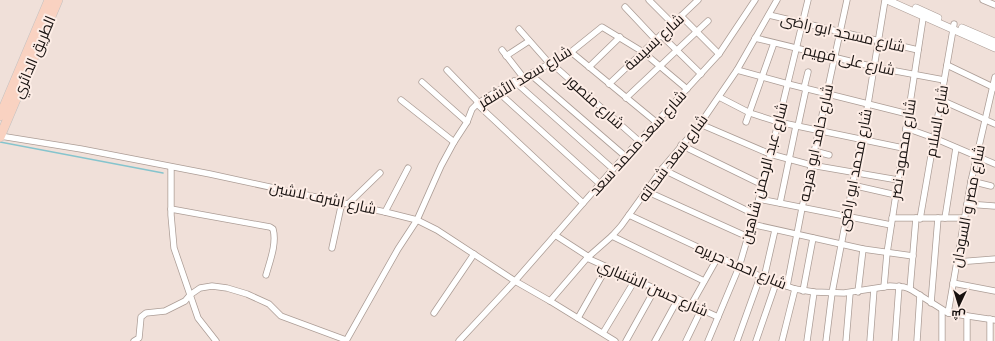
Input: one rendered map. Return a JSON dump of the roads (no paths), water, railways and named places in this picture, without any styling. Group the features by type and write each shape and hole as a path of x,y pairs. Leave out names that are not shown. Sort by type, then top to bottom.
{"main road":[{"name":"الطريق الدائري","path":"0,116 49,0"},
{"name":"الطريق الدائري","path":"0,136 58,0"}],"street":[{"path":"649,0 673,24"},
{"name":"شارع بسيسة","path":"609,84 698,0"},
{"name":"شارع سعد محمد سعد","path":"459,341 515,282 613,169 720,54 755,0"},
{"name":"شارع سعد شحاته","path":"550,301 588,257 612,236 630,215 662,169 700,124 737,70 777,0"},
{"name":"شارع عبد الرحمن شاهين","path":"708,341 739,267 748,237 759,199 808,0"},
{"name":"شارع حامد ابو هرجه","path":"786,286 847,0"},
{"path":"886,0 923,14 995,47"},
{"name":"شارع محمد ابو راضى","path":"826,341 832,293 886,0"},
{"path":"898,0 923,14"},
{"path":"984,0 995,5"},
{"path":"625,7 656,40"},
{"name":"شارع محمود نصر","path":"884,287 892,218 923,14"},
{"name":"شارع مسجد ابو راضى","path":"769,15 918,50"},
{"path":"681,16 720,54"},
{"path":"626,98 708,20"},
{"name":"شارع سعد الأشقر","path":"346,341 398,250 417,220 441,166 467,122 469,115 478,104 497,90 551,64 571,52 600,27 604,27 620,37"},
{"path":"953,27 995,42"},
{"name":"شارع السلام","path":"910,289 918,218 934,138 953,27"},
{"name":"شارع منصور","path":"519,29 551,64 639,141"},
{"path":"661,35 701,74"},
{"path":"589,67 620,37 643,52 687,89"},
{"name":"شارع على فهيم","path":"755,38 874,67 944,80"},
{"path":"506,56 530,41"},
{"path":"746,122 774,43"},
{"path":"502,50 523,77"},
{"path":"571,52 656,122"},
{"path":"946,65 994,87"},
{"path":"447,70 478,104 583,203"},
{"path":"737,70 805,89 908,114"},
{"path":"780,203 808,72"},
{"path":"530,74 625,156"},
{"name":"شارع مصر و السودان","path":"942,341 945,311 953,283 971,182 985,119 994,87 995,77"},
{"path":"514,81 613,169"},
{"path":"422,82 467,122"},
{"path":"497,90 600,184"},
{"path":"719,97 750,113 778,122 903,148"},
{"path":"401,100 454,142"},
{"path":"940,100 995,124"},
{"path":"700,124 770,154 855,173 898,180"},
{"path":"906,128 934,138 995,164"},
{"name":"شارع اشرف لاشين","path":"0,136 81,149 172,167 342,202 417,220 437,230 515,282 550,301 615,341"},
{"path":"681,145 762,185"},
{"path":"931,303 942,218 953,179 956,148"},
{"path":"814,151 829,155"},
{"path":"172,167 171,209 174,248 200,322 216,341"},
{"path":"385,212 408,168"},
{"path":"662,169 754,214"},
{"path":"348,204 380,173"},
{"path":"971,182 991,186"},
{"path":"852,185 896,195"},
{"path":"646,191 748,237"},
{"path":"759,199 891,225"},
{"path":"332,248 342,202"},
{"path":"967,204 994,206"},
{"path":"171,209 270,227 273,229 274,238 272,254 266,275"},
{"name":"شارع احمد حريره","path":"630,215 762,278 795,289 814,292 850,293 874,288 899,286 910,289 945,311 993,320"},
{"path":"892,218 964,218"},
{"path":"751,224 863,249 913,256"},
{"path":"737,341 762,278 775,230"},
{"name":"شارع حسن الشنباري","path":"555,235 588,257 607,267 718,317"},
{"path":"612,236 704,281"},
{"path":"803,291 813,238"},
{"path":"858,292 863,249"},
{"path":"434,313 474,254"},
{"path":"691,305 718,257"},
{"path":"957,262 995,259"},
{"path":"578,318 607,267"},
{"path":"603,333 635,280"},
{"path":"756,341 776,283"},
{"path":"953,283 995,291"},
{"path":"134,341 139,338 141,316 146,313 165,311 185,301 190,295 200,288 212,286 227,288 247,294 269,304 281,316 346,341"},
{"path":"895,341 899,286"},
{"path":"870,341 874,288"},
{"path":"626,341 655,289"},
{"path":"782,341 795,289"},
{"path":"807,341 814,292"},
{"path":"846,341 850,293"},
{"path":"917,341 920,295"},
{"path":"655,341 678,299"},
{"path":"686,341 701,310"},
{"path":"967,316 967,341"},
{"path":"990,341 993,320"}],"waterway":[{"path":"0,142 163,173"}]}
